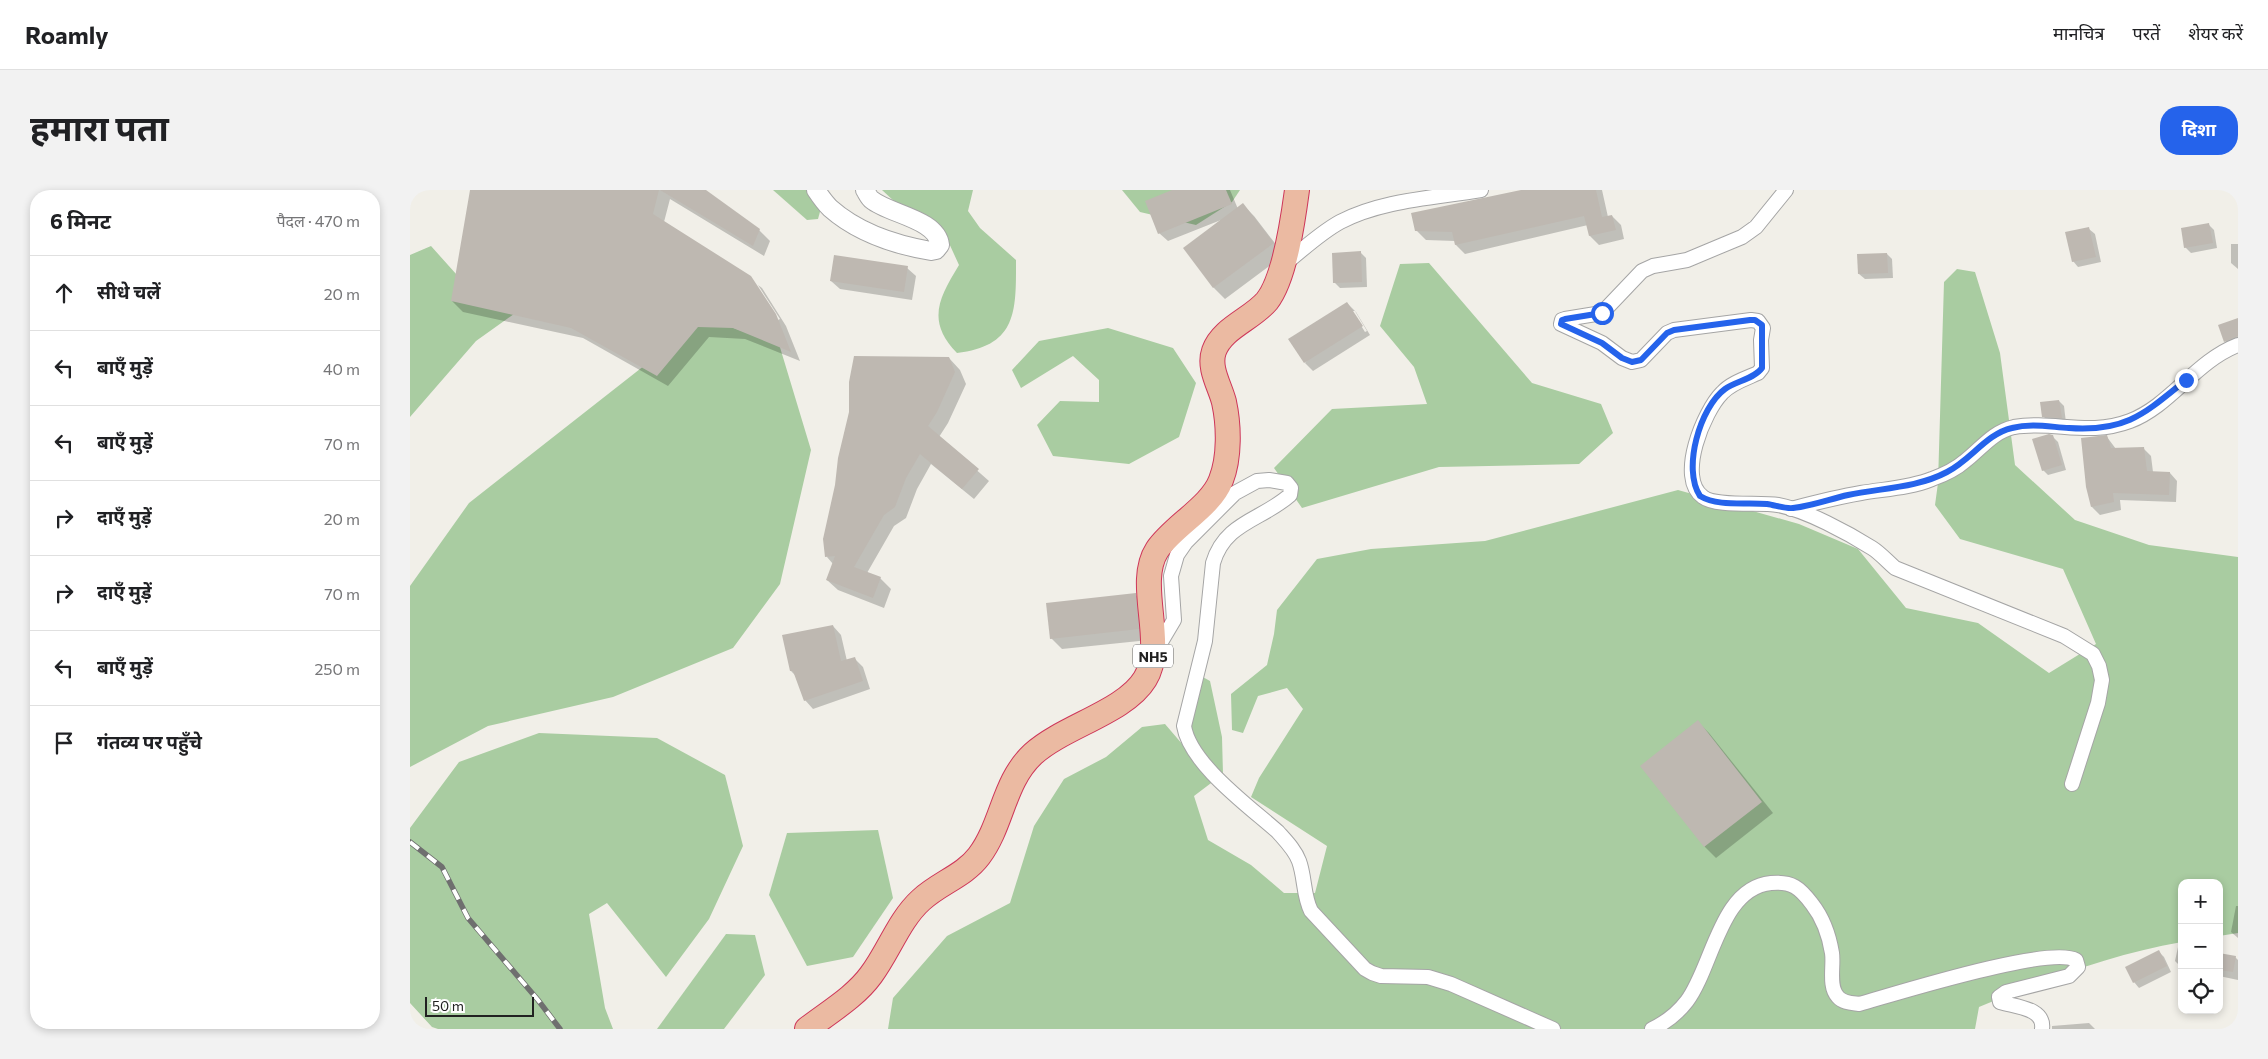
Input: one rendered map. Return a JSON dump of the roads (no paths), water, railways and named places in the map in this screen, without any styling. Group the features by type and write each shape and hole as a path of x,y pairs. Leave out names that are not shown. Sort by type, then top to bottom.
{"highway":[{"name":"NH5","path":"807,1029 857,991 870,976 908,914 922,898 958,875 978,858 989,841 1013,777 1032,755 1054,738 1126,700 1146,678 1154,655 1150,575 1157,550 1208,499 1220,483 1225,468 1227,424 1224,401 1212,367 1213,353 1219,341 1265,303 1273,291 1282,266 1297,190"}],"street":[{"path":"816,190 829,208 846,220 895,244 930,251 936,250 940,245 939,241 925,225 872,200 865,190"},
{"path":"1282,266 1338,223 1360,213 1380,207 1481,190"},
{"path":"1786,190 1756,227 1742,237 1687,260 1647,268 1602,313 1565,319 1561,322 1563,326 1602,343 1622,358 1632,362 1641,360 1667,333 1674,330 1750,320 1758,322 1763,328 1761,340 1762,368 1758,372 1726,388 1713,403 1702,425 1692,460 1693,480 1698,493 1709,500 1766,504 1809,515 1873,548 1895,568 2064,636 2093,654 2099,666 2102,680 2098,703 2072,784"},
{"path":"1791,509 1848,495 1932,480 1965,462 1989,439 2000,432 2013,428 2032,425 2090,430 2111,427 2131,421 2147,412 2208,361 2238,345"},
{"path":"1154,655 1174,620 1171,576 1177,555 1186,542 1234,493 1257,481 1280,480 1287,483 1291,488 1290,495 1235,530 1224,539 1217,551 1213,563 1205,641 1184,726 1186,739 1203,763 1278,832 1290,846 1299,862 1305,899 1311,911 1365,969 1381,976 1428,977 1451,984 1553,1029"},
{"path":"1652,1029 1668,1022 1687,1000 1702,975 1729,911 1745,893 1758,886 1782,882 1793,884 1803,892 1820,914 1828,933 1832,954 1834,990 1837,997 1846,1002 1859,1004 2002,964 2064,958 2076,960 2078,967 2069,976 2006,992 1999,997 2000,1002 2034,1012 2040,1016 2043,1020 2042,1029"}],"railway":[{"path":"410,842 442,867 468,918 538,1000 560,1029"}]}
